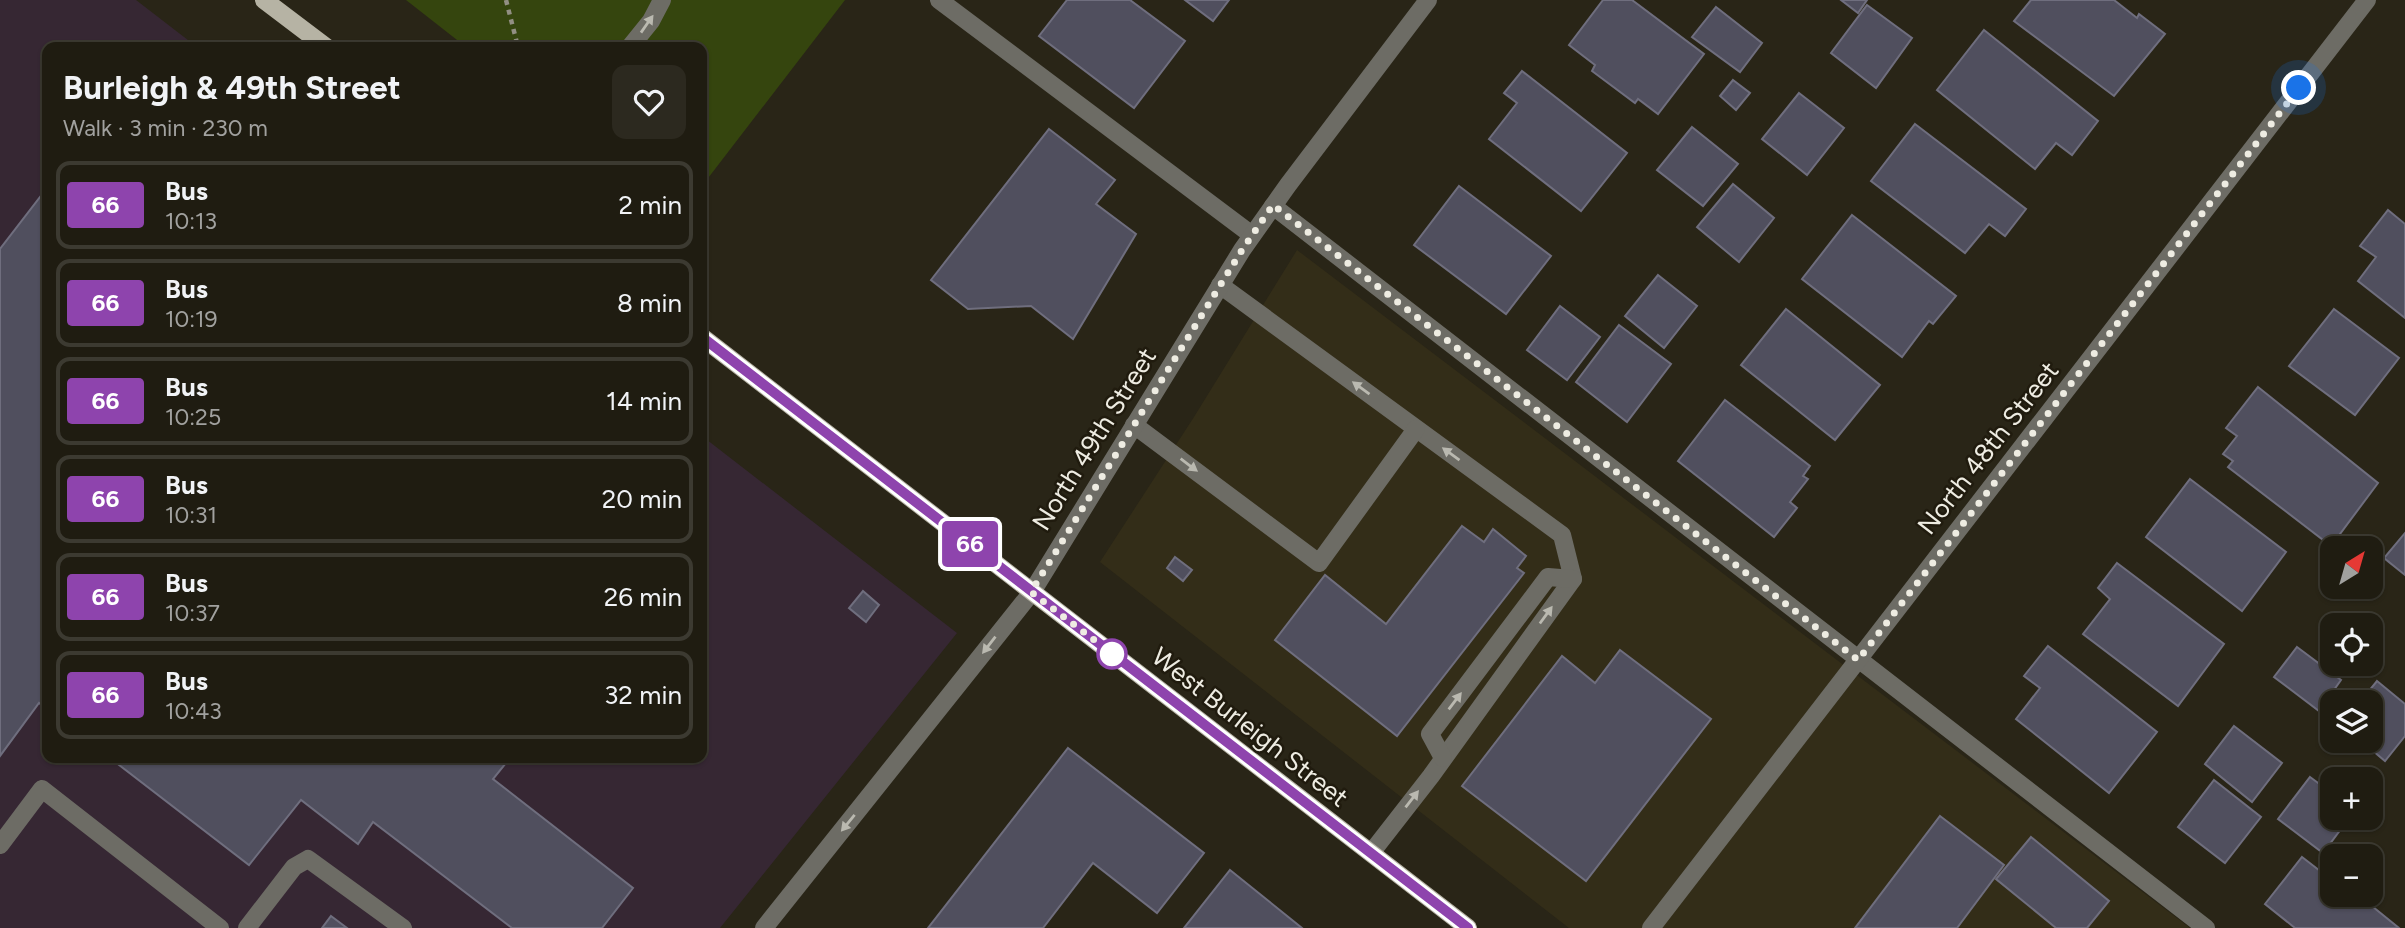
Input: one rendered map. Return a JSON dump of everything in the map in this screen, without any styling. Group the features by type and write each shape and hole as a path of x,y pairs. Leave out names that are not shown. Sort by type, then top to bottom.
{"main road":[{"path":"264,0 319,42"},
{"name":"West Burleigh Street","path":"707,341 1468,928"}],"street":[{"path":"634,42 662,0"},
{"path":"939,0 1252,235"},
{"name":"North 49th Street","path":"764,928 1031,592 1252,235 1428,0"},
{"name":"North 48th Street","path":"1651,928 2367,0"},
{"path":"1273,205 2206,928"},
{"path":"1220,285 1562,535 1573,579"},
{"path":"1134,425 1319,563 1416,429"},
{"path":"1443,758 1430,734 1548,577 1573,579"},
{"path":"1371,853 1573,579"},
{"path":"0,845 42,789 220,928"},
{"path":"247,928 294,867 308,859 403,928"}],"path":[{"path":"506,0 517,42"}],"shaded area":[{"path":"0,0 136,0 191,42 42,42 42,763 707,763 707,440 957,633 720,928 0,928"},
{"path":"1297,250 2190,928 1569,928 1100,562"}],"green space":[{"path":"406,0 845,0 707,179 707,42 460,42"}],"building":[{"path":"1067,0 1130,0 1185,41 1134,108 1039,36"},
{"path":"1185,0 1229,0 1213,21"},
{"path":"1603,0 1632,0 1704,54 1658,114 1638,99 1635,103 1592,71 1595,65 1569,45"},
{"path":"1841,0 1867,0 1858,13"},
{"path":"2031,0 2114,0 2137,18 2139,14 2165,34 2114,96 2014,21"},
{"path":"1867,5 1912,38 1876,88 1831,53"},
{"path":"1716,7 1762,43 1740,72 1692,37"},
{"path":"1984,30 2098,121 2072,155 2056,143 2035,169 1937,90"},
{"path":"1522,71 1627,153 1581,211 1489,139 1517,103 1504,93"},
{"path":"1733,80 1750,93 1736,110 1720,96"},
{"path":"1799,93 1844,128 1807,175 1762,139"},
{"path":"1915,124 2026,209 2005,236 1989,224 1965,253 1871,181"},
{"path":"1692,127 1738,164 1703,206 1657,170"},
{"path":"1049,129 1115,180 1096,204 1136,234 1073,339 1031,306 968,309 931,280"},
{"path":"1733,184 1774,218 1739,262 1697,227"},
{"path":"1459,186 1551,256 1506,314 1414,245"},
{"path":"42,194 42,705 39,703 0,756 0,249"},
{"path":"2388,210 2405,224 2405,318 2358,281 2376,257 2360,246"},
{"path":"1852,215 1956,296 1933,324 1929,321 1902,357 1802,279"},
{"path":"1658,275 1697,306 1664,348 1625,316"},
{"path":"1560,306 1600,337 1567,380 1527,350"},
{"path":"1786,309 1880,385 1835,440 1741,365"},
{"path":"2334,309 2399,358 2355,415 2289,366"},
{"path":"1619,325 1671,364 1627,422 1576,382"},
{"path":"2258,387 2378,483 2338,536 2320,538 2228,467 2233,461 2223,454 2237,436 2226,428"},
{"path":"1725,400 1810,466 1803,476 1808,479 1790,502 1797,508 1774,537 1678,461"},
{"path":"2190,479 2286,552 2242,611 2146,537"},
{"path":"1462,526 1484,542 1493,529 1526,556 1517,568 1524,573 1397,736 1275,640 1325,575 1386,624"},
{"path":"2405,533 2405,575 2384,558"},
{"path":"1175,557 1192,570 1183,581 1167,568"},
{"path":"2117,563 2224,644 2178,706 2083,634 2110,599 2098,588"},
{"path":"863,591 879,605 866,622 849,608"},
{"path":"2048,646 2157,732 2109,793 2016,719 2040,688 2024,676"},
{"path":"2297,647 2320,664 2320,676 2336,676 2341,680 2334,690 2320,690 2319,711 2274,677"},
{"path":"1620,650 1711,719 1586,881 1462,786 1562,656 1595,683"},
{"path":"2377,681 2405,704 2405,736 2385,761 2375,753 2383,753 2383,690 2370,690"},
{"path":"2234,726 2282,763 2252,802 2205,764"},
{"path":"1068,748 1204,853 1157,913 1093,863 1043,928 928,928"},
{"path":"116,763 506,763 493,779 633,888 602,928 512,928 373,822 358,844 301,800 249,865"},
{"path":"2310,777 2320,784 2320,830 2340,830 2330,844 2320,844 2320,851 2278,819"},
{"path":"2214,780 2261,817 2225,863 2178,827"},
{"path":"1940,816 2004,865 1957,928 1855,928"},
{"path":"2031,837 2109,901 2087,928 2056,928 1996,879"},
{"path":"2302,857 2320,871 2320,907 2373,907 2399,928 2295,928 2265,904"},
{"path":"1230,870 1302,928 1184,928"},
{"path":"331,916 347,928 322,928"}],"bus line":[{"name":"66","path":"707,341 1468,928"}],"route":[{"path":"1112,654 1118,658 1031,592 1242,250 1273,205 1858,660 2299,88"}]}
